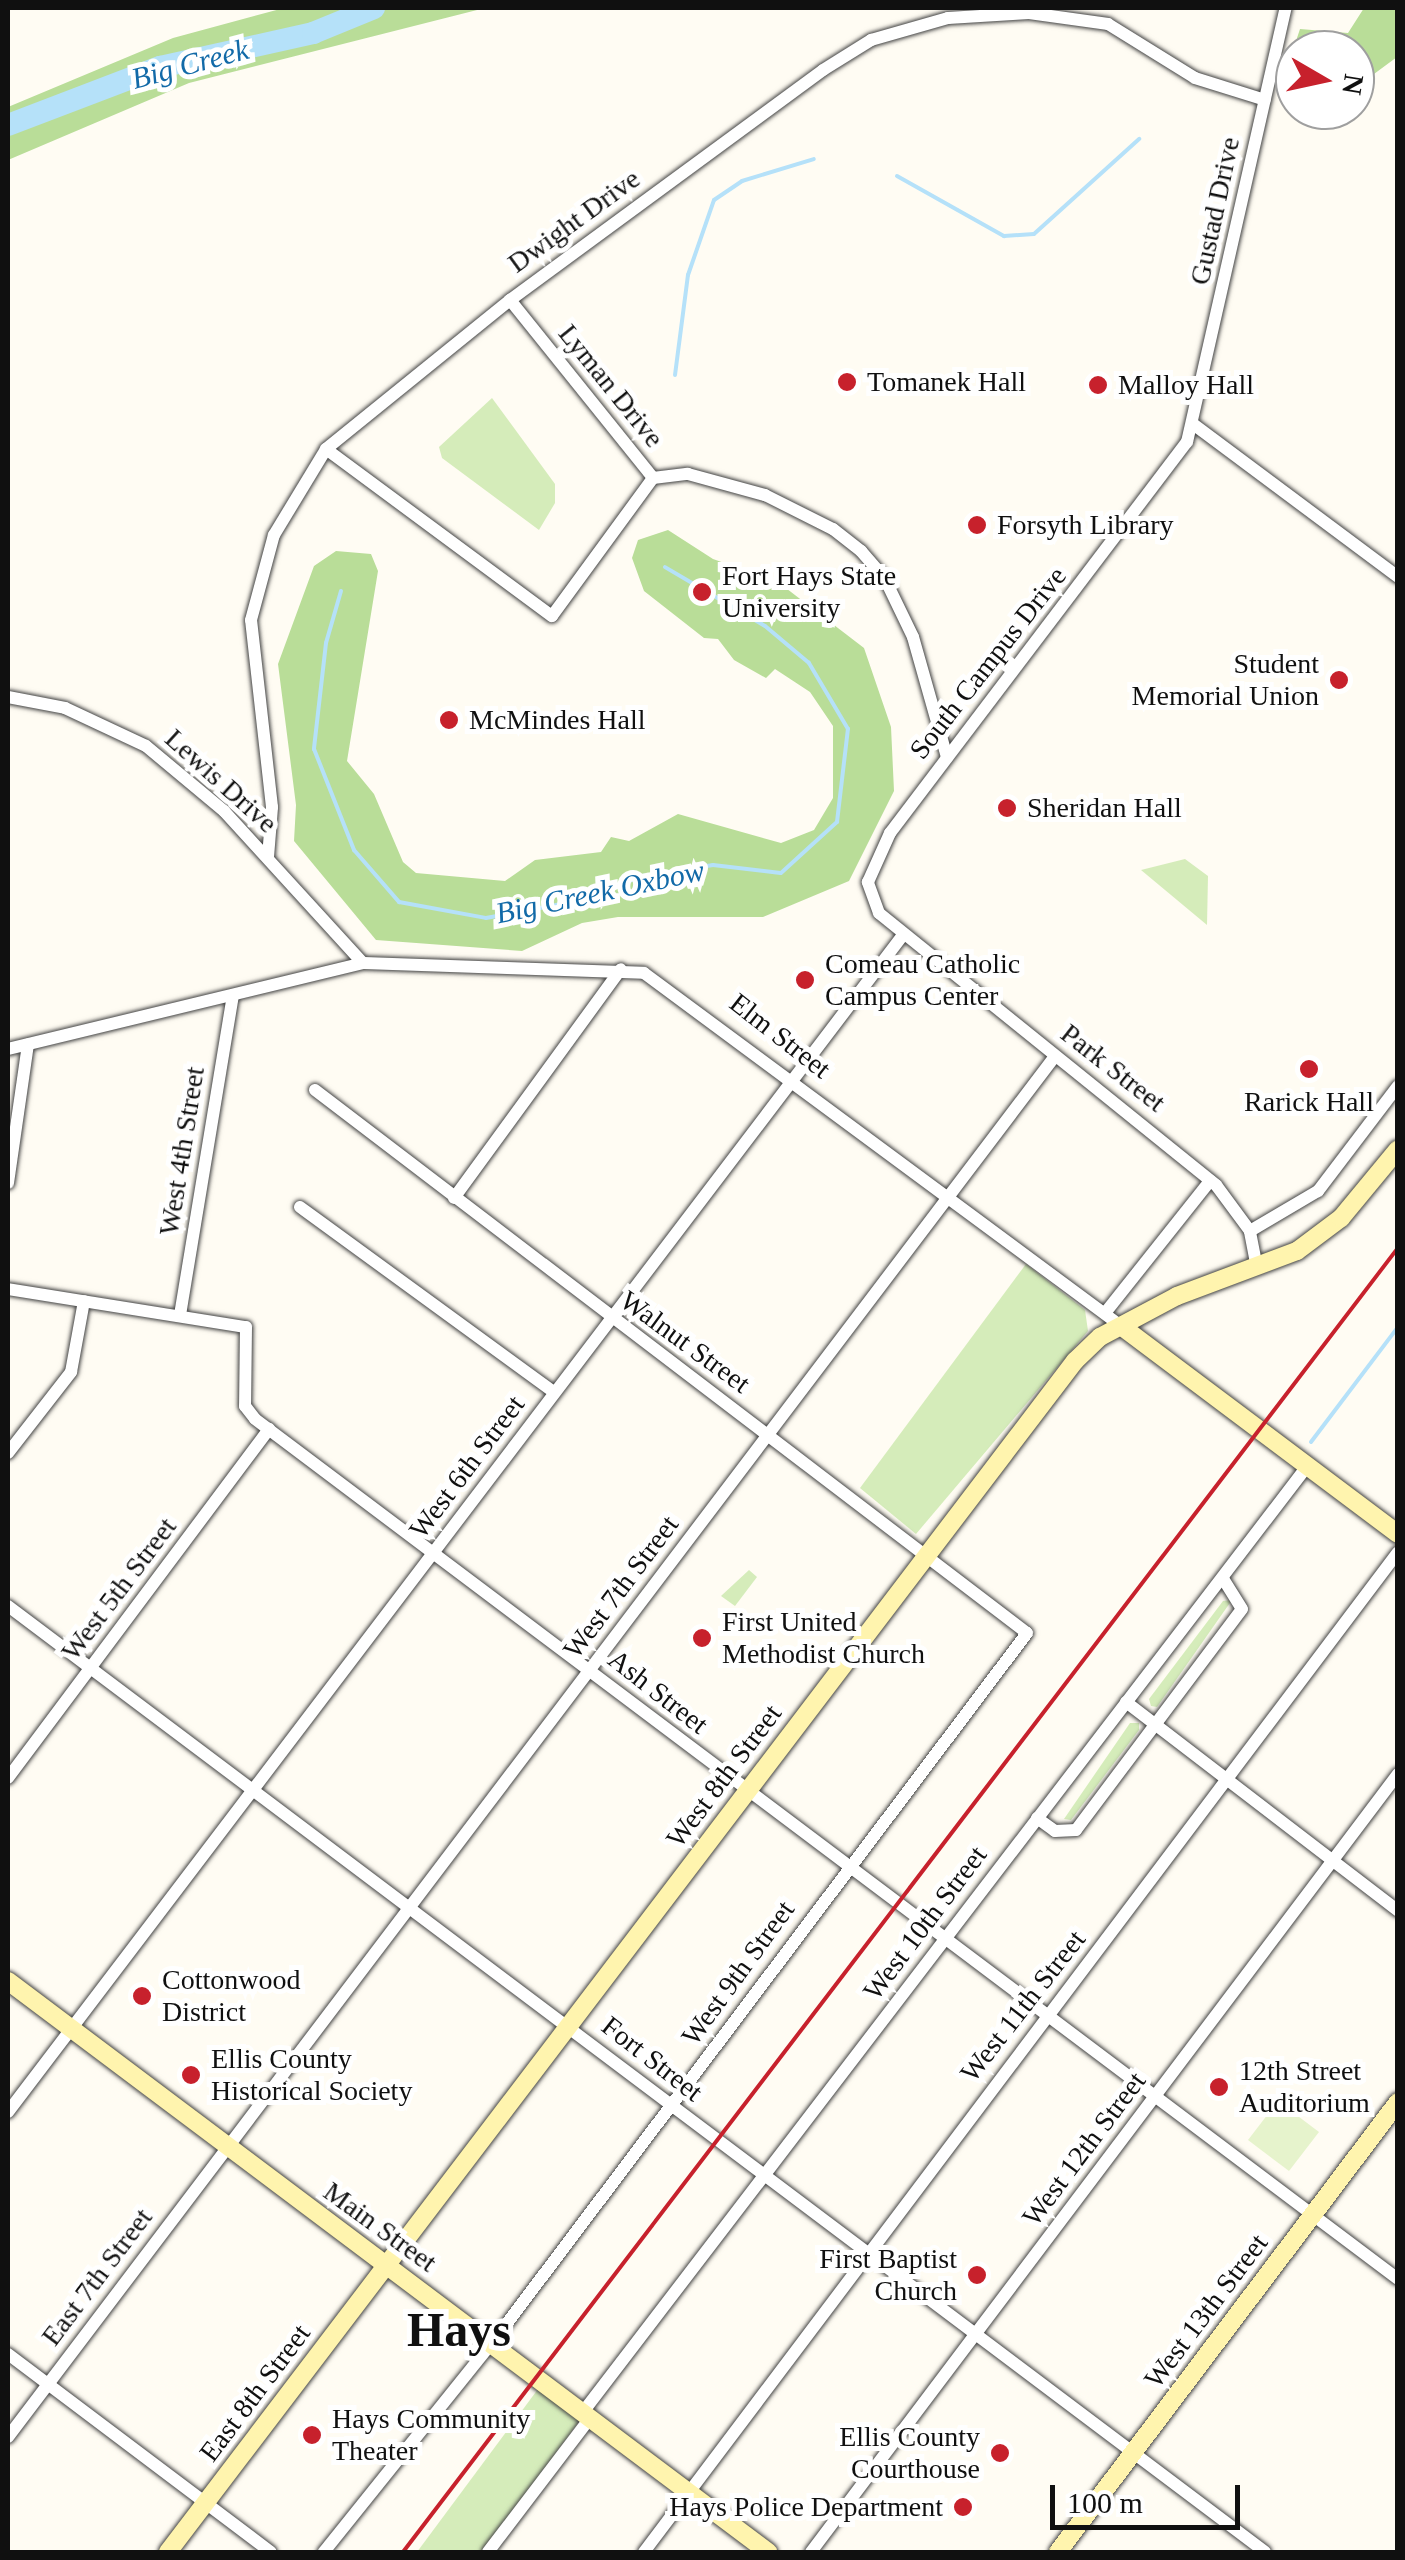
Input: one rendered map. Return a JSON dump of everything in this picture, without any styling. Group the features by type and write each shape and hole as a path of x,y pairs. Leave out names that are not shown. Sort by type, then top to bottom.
{"main road":[{"name":"West 8th Street","path":"386,2266 1075,1361 1121,1326 1177,1296 1226,1282 1297,1252 1341,1218 1398,1149"},
{"name":"Elm Street","path":"1121,1326 1398,1534"},
{"name":"Main Street","path":"8,1981 768,2552"},
{"name":"West 13th Street","path":"1058,2552 1398,2102"},
{"name":"East 8th Street","path":"168,2552 386,2266"}],"street":[{"name":"Gustad Drive","path":"1194,424 1286,8"},
{"name":"Dwight Drive","path":"268,857 272,807 251,620 274,535 326,449 510,300 823,70 871,40 948,18 1029,13 1108,24 1195,78 1266,100"},
{"name":"Lyman Drive","path":"510,300 653,478 688,474 765,496 800,510 861,551 885,579 914,636 947,757"},
{"path":"1194,424 1398,577"},
{"name":"South Campus Drive","path":"904,934 879,913 868,882 890,833 1180,455 1194,424"},
{"path":"326,449 552,616 653,478"},
{"name":"Lewis Drive","path":"8,697 65,708 146,746 268,857 363,963"},
{"name":"Park Street","path":"904,934 1210,1180 1250,1231 1258,1268"},
{"name":"West 6th Street","path":"8,2112 904,934"},
{"name":"Elm Street","path":"8,1049 363,963 620,969 666,984 1121,1326"},
{"path":"454,1198 620,969"},
{"name":"West 4th Street","path":"180,1315 232,995"},
{"path":"8,1184 28,1044"},
{"name":"West 7th Street","path":"228,2148 1056,1056"},
{"path":"1250,1231 1318,1191 1398,1086"},
{"name":"Walnut Street","path":"315,1090 1027,1633"},
{"path":"1105,1313 1210,1180"},
{"path":"300,1207 554,1392"},
{"name":"Ash Street","path":"8,1289 246,1326 244,1406 269,1429 1398,2279"},
{"path":"8,1453 71,1372 84,1301"},
{"name":"West 5th Street","path":"8,1778 269,1429"},
{"name":"West 10th Street","path":"488,2552 766,2176 1308,1465"},
{"name":"West 11th Street","path":"644,2552 1398,1552"},
{"path":"1037,1818 1056,1831 1076,1830 1242,1608 1224,1580"},
{"name":"Fort Street","path":"8,1606 1265,2552"},
{"name":"West 9th Street","path":"324,2552 491,2344 1027,1633"},
{"path":"1126,1702 1398,1911"},
{"name":"West 12th Street","path":"811,2552 1398,1774"},
{"name":"East 7th Street","path":"8,2438 228,2148"},
{"path":"8,2354 272,2552"}],"green space":[{"path":"284,8 485,8 189,83 8,160 8,107 173,38"},
{"path":"1364,8 1397,8 1397,57 1375,73 1375,30 1350,30"},
{"path":"492,398 555,484 555,503 539,530 442,458 439,447"},
{"path":"668,530 713,559 778,582 864,648 891,727 894,791 849,881 763,917 618,917 582,923 522,951 376,940 294,841 296,805 278,664 314,566 336,551 371,554 378,571 347,761 374,794 403,862 416,873 505,881 535,860 601,852 611,837 629,841 678,814 781,843 814,830 833,798 833,726 810,692 775,669 766,678 734,660 718,639 704,638 644,591 632,558 638,540"},
{"path":"1185,859 1208,876 1207,925 1141,870"},
{"path":"1026,1264 1085,1310 1088,1331 916,1534 860,1488"},
{"path":"749,1570 757,1577 735,1606 721,1596"},
{"path":"1232,1600 1157,1707 1151,1706 1149,1699 1223,1601"},
{"path":"1130,1723 1139,1723 1139,1730 1071,1820 1064,1819"},
{"path":"1278,2101 1319,2132 1289,2171 1248,2140"},
{"path":"538,2389 580,2420 483,2552 417,2552"}],"waterway":[{"name":"Big Creek","path":"8,125 160,67 313,33 374,8"},
{"path":"897,176 1004,236 1034,234 1139,139"},
{"path":"675,375 688,275 714,200 742,181 814,159"},
{"name":"Big Creek Oxbow","path":"341,591 326,643 314,749 354,850 399,902 486,918 567,903 643,876 713,865 781,873 837,822 848,729 809,663 765,626 665,567"},
{"path":"1311,1442 1398,1327"}],"railway":[{"path":"403,2552 1398,1248"}],"place":[{"name":"Tomanek Hall","path":"847,382"},
{"name":"Malloy Hall","path":"1098,385"},
{"name":"Forsyth Library","path":"977,525"},
{"name":"Fort Hays State University","path":"702,592"},
{"name":"Student Memorial Union","path":"1339,680"},
{"name":"McMindes Hall","path":"449,720"},
{"name":"Sheridan Hall","path":"1007,808"},
{"name":"Comeau Catholic Campus Center","path":"805,980"},
{"name":"Rarick Hall","path":"1309,1069"},
{"name":"First United Methodist Church","path":"702,1638"},
{"name":"Cottonwood District","path":"142,1996"},
{"name":"Ellis County Historical Society","path":"191,2075"},
{"name":"12th Street Auditorium","path":"1219,2087"},
{"name":"First Baptist Church","path":"977,2275"},
{"name":"Hays Community Theater","path":"312,2435"},
{"name":"Ellis County Courthouse","path":"1000,2453"},
{"name":"Hays Police Department","path":"963,2507"}],"district":[{"name":"Hays","path":"459,2330"}]}
